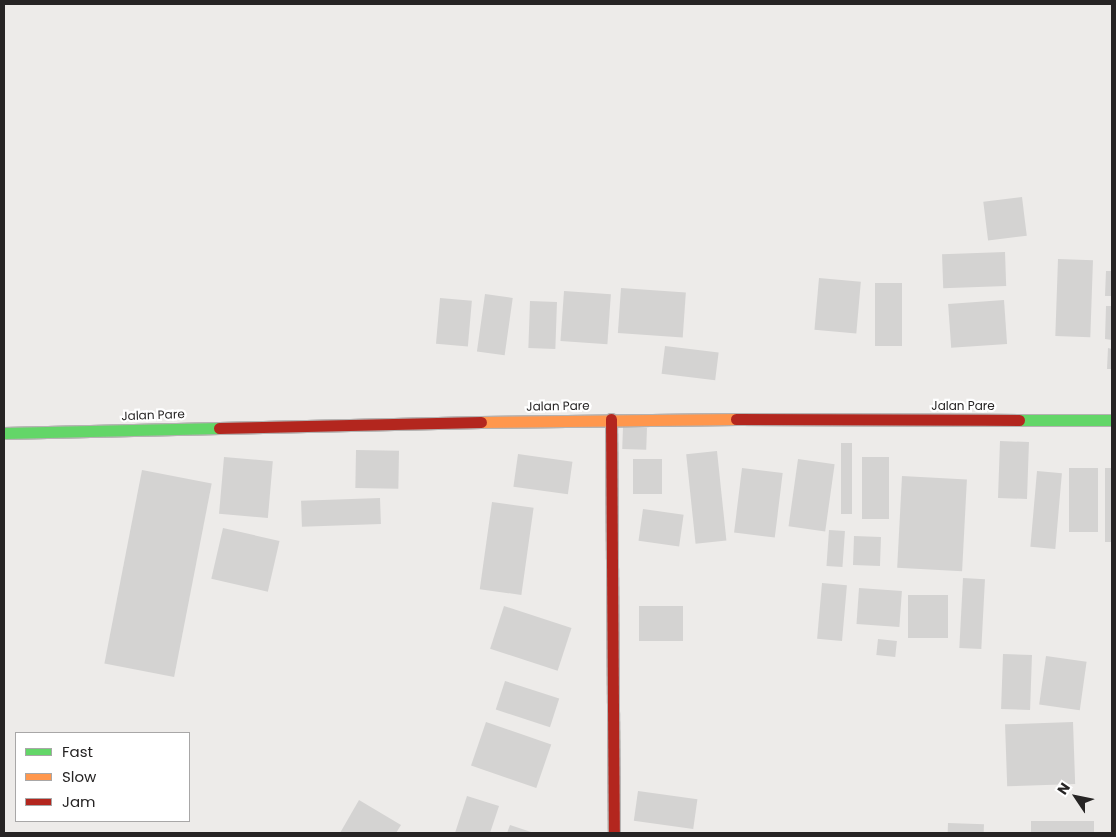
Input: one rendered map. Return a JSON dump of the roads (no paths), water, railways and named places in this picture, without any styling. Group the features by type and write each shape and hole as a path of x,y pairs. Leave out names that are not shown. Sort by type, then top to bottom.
{"street":[{"name":"Jalan Pare","path":"4,433 611,419 1112,420"},
{"path":"611,419 614,833"}]}
